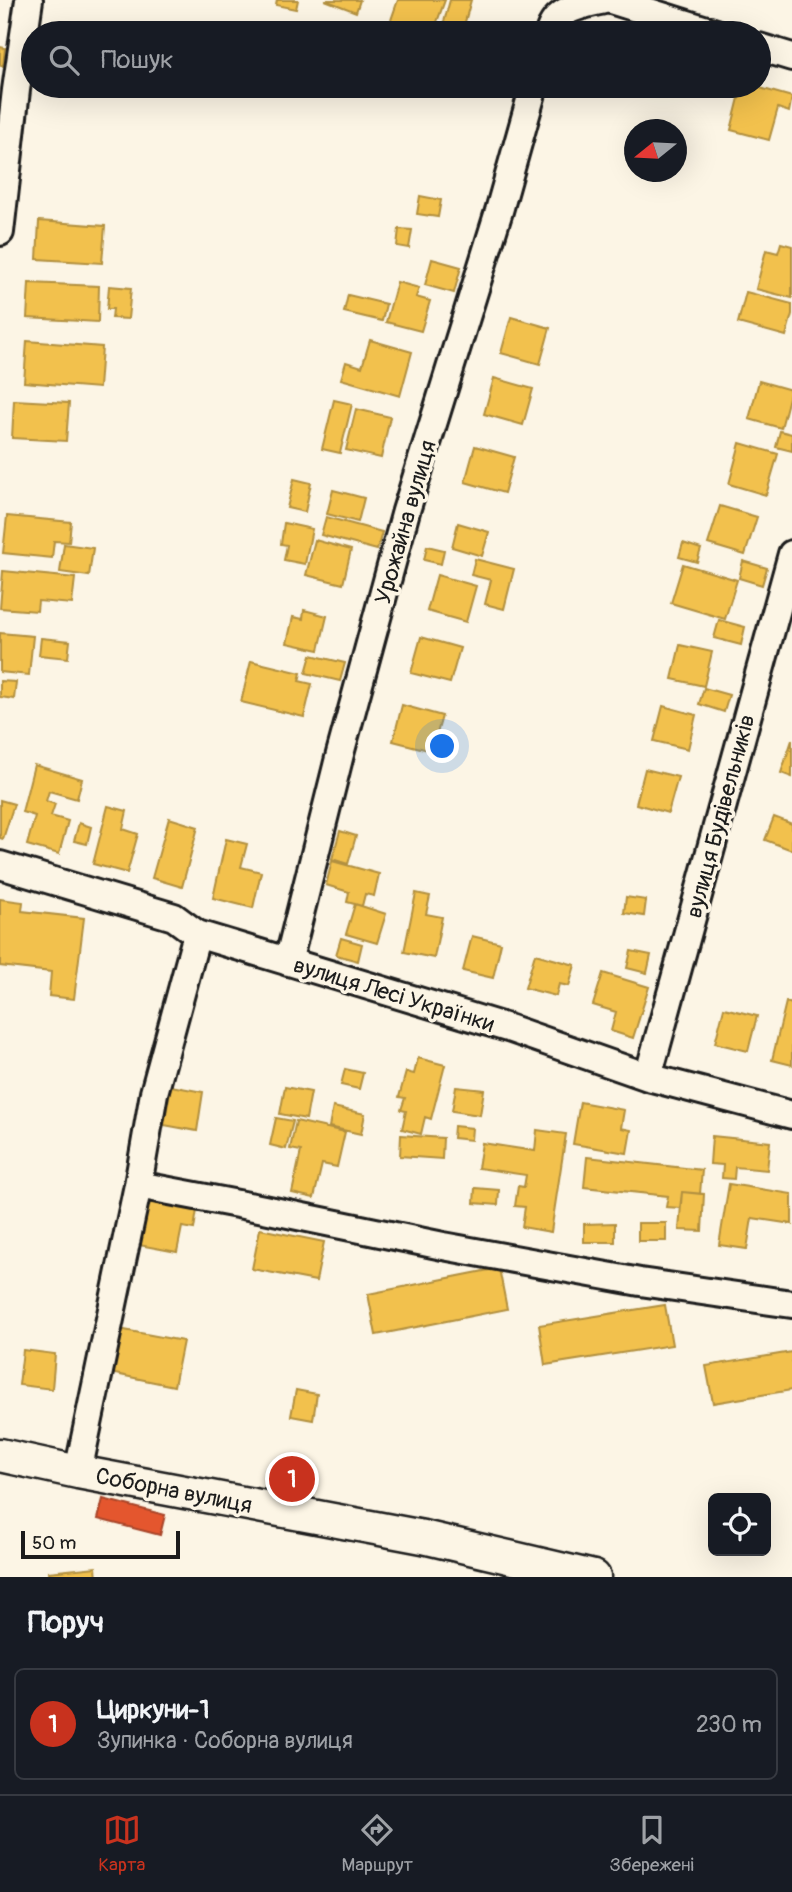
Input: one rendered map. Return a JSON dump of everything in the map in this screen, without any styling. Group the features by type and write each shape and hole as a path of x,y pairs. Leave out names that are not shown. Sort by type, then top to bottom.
{"street":[{"path":"26,21 29,0"},
{"path":"554,21 571,7 604,0"},
{"path":"611,0 678,21"},
{"path":"771,51 792,57"},
{"path":"0,232 21,55"},
{"name":"Урожайна вулиця","path":"288,962 340,754 406,511 499,211 531,98"},
{"name":"вулиця Будівельників","path":"648,1077 792,554"},
{"name":"вулиця Лесі Українки","path":"0,865 174,917 197,934 511,1030 648,1077 792,1115"},
{"path":"78,1472 155,1093 197,934"},
{"path":"138,1185 456,1249 640,1282 792,1304"},
{"name":"Соборна вулиця","path":"0,1455 423,1537 594,1577"}],"building: Житло":[{"path":"277,0 298,0 296,9 276,5"},
{"path":"325,0 360,0 356,12"},
{"path":"398,0 445,0 437,21 391,21"},
{"path":"450,0 471,0 465,21 444,21"},
{"path":"0,47 5,48 3,66 0,65"},
{"path":"771,91 792,97 789,112 778,108 769,140 731,130 739,98 771,98"},
{"path":"420,196 441,200 438,217 417,214"},
{"path":"39,221 105,226 102,263 37,259"},
{"path":"399,229 412,230 409,248 397,246"},
{"path":"781,243 792,246 792,298 756,289 766,250 778,253"},
{"path":"432,259 461,267 454,293 425,285"},
{"path":"397,282 419,288 416,297 430,301 421,331 386,322"},
{"path":"29,283 99,286 98,322 27,318"},
{"path":"109,286 131,288 128,319 112,318 113,309 107,309"},
{"path":"746,292 792,304 786,336 738,323"},
{"path":"348,295 386,304 382,321 344,312"},
{"path":"511,317 550,328 540,364 501,353"},
{"path":"370,340 412,352 400,396 341,379 346,362 362,367"},
{"path":"27,341 102,347 99,388 24,382"},
{"path":"494,378 533,389 523,425 484,414"},
{"path":"759,381 791,390 781,428 749,419"},
{"path":"14,400 69,403 66,441 12,438"},
{"path":"334,400 352,404 340,453 322,449"},
{"path":"356,409 390,417 381,458 346,450"},
{"path":"780,431 792,434 792,451 776,447"},
{"path":"740,443 778,454 766,495 729,484"},
{"path":"475,446 514,457 504,493 465,482"},
{"path":"294,479 311,483 305,512 287,508"},
{"path":"333,490 364,498 358,522 327,514"},
{"path":"720,506 757,517 745,555 708,544"},
{"path":"7,516 71,522 69,542 54,541 52,558 3,553"},
{"path":"326,517 382,532 377,550 321,535"},
{"path":"284,523 312,529 305,564 284,560 287,545 281,544"},
{"path":"458,523 489,532 482,556 452,547"},
{"path":"315,540 351,550 343,584 306,575"},
{"path":"683,543 701,549 697,562 679,557"},
{"path":"64,544 93,548 89,576 60,572"},
{"path":"427,546 444,550 441,564 424,560"},
{"path":"475,559 514,569 504,609 485,604 491,580 471,575"},
{"path":"743,561 767,568 762,585 739,578"},
{"path":"683,564 737,580 725,619 671,603"},
{"path":"3,571 75,578 72,604 38,601 37,611 0,608"},
{"path":"437,575 476,586 466,622 427,611"},
{"path":"304,610 327,616 319,650 287,643 293,617 303,619"},
{"path":"719,620 745,627 741,645 714,638"},
{"path":"0,633 33,636 29,675 0,672"},
{"path":"421,637 460,648 450,683 411,673"},
{"path":"41,638 70,641 68,658 39,655"},
{"path":"680,645 712,652 704,686 672,679"},
{"path":"311,655 345,663 340,681 306,673"},
{"path":"251,661 301,673 299,681 312,684 304,717 241,702"},
{"path":"0,681 16,682 14,699 0,697"},
{"path":"704,688 729,695 724,712 699,704"},
{"path":"402,705 442,716 432,751 393,741"},
{"path":"663,706 696,715 688,749 654,741"},
{"path":"792,740 792,777 781,773"},
{"path":"34,765 82,779 77,799 49,791 46,801 55,804 51,816 68,821 59,854 27,845 35,816 22,812"},
{"path":"645,769 678,777 668,813 636,804"},
{"path":"0,800 14,804 3,839 0,838"},
{"path":"108,806 127,811 123,829 138,834 127,873 93,864"},
{"path":"774,817 792,824 792,850 765,840"},
{"path":"169,818 198,827 182,887 152,878"},
{"path":"79,823 91,827 87,844 74,841"},
{"path":"340,831 356,836 348,864 332,859"},
{"path":"226,839 247,844 241,867 261,872 253,908 213,898"},
{"path":"332,861 379,874 374,896 365,894 362,906 347,902 349,892 326,885"},
{"path":"416,893 430,896 426,914 442,917 434,958 404,952"},
{"path":"626,897 646,900 644,916 624,913"},
{"path":"0,899 23,902 22,911 84,918 74,999 49,996 51,972 0,966"},
{"path":"355,904 386,914 377,943 346,934"},
{"path":"472,936 501,943 493,978 463,971"},
{"path":"341,938 362,944 358,961 336,955"},
{"path":"631,951 651,955 647,973 627,968"},
{"path":"535,954 575,965 569,986 559,984 556,996 525,988"},
{"path":"603,973 649,987 633,1038 611,1031 616,1012 593,1005"},
{"path":"786,1002 792,1004 792,1065 772,1060"},
{"path":"724,1008 757,1016 748,1051 715,1043"},
{"path":"418,1058 445,1065 431,1119 425,1117 421,1134 402,1129 406,1111 401,1110 405,1098 399,1097 406,1072 414,1074"},
{"path":"345,1069 363,1073 359,1089 341,1085"},
{"path":"171,1086 203,1092 197,1131 164,1125"},
{"path":"285,1087 311,1092 306,1119 280,1114"},
{"path":"456,1087 484,1090 480,1115 452,1111"},
{"path":"580,1102 624,1110 621,1128 631,1130 627,1153 573,1144"},
{"path":"333,1107 365,1114 361,1134 329,1127"},
{"path":"276,1118 293,1121 286,1149 270,1145"},
{"path":"296,1121 345,1132 337,1167 322,1164 314,1198 292,1193 301,1151 290,1149"},
{"path":"454,1126 472,1128 471,1140 453,1138"},
{"path":"537,1130 566,1134 551,1232 522,1227 525,1207 515,1206 518,1186 524,1187 526,1175 478,1168 482,1143 535,1151"},
{"path":"401,1135 443,1138 442,1159 400,1156"},
{"path":"712,1136 770,1142 767,1170 735,1167 734,1179 722,1178 723,1165 710,1164"},
{"path":"587,1157 702,1170 700,1194 682,1192 680,1208 666,1207 668,1196 584,1187"},
{"path":"729,1184 792,1194 792,1224 752,1218 747,1249 719,1245"},
{"path":"475,1188 499,1190 498,1205 474,1203"},
{"path":"682,1192 704,1194 702,1231 679,1230"},
{"path":"146,1202 197,1210 194,1229 182,1227 177,1252 139,1245"},
{"path":"615,1223 615,1242 584,1242 584,1224"},
{"path":"638,1223 666,1223 666,1241 638,1241"},
{"path":"260,1229 324,1242 316,1281 252,1269"},
{"path":"499,1268 507,1309 376,1335 368,1294"},
{"path":"665,1305 672,1345 545,1365 539,1325"},
{"path":"119,1329 183,1341 174,1386 110,1373"},
{"path":"23,1350 55,1354 52,1389 19,1385"},
{"path":"792,1352 792,1390 713,1403 706,1366"},
{"path":"296,1390 317,1394 313,1420 291,1416"},
{"path":"96,1567 97,1577 50,1577 49,1572"}],"building: Торгівля":[{"path":"103,1499 165,1515 160,1535 98,1519"}],"place":[{"name":"Циркуни-1","path":"292,1479"}]}
